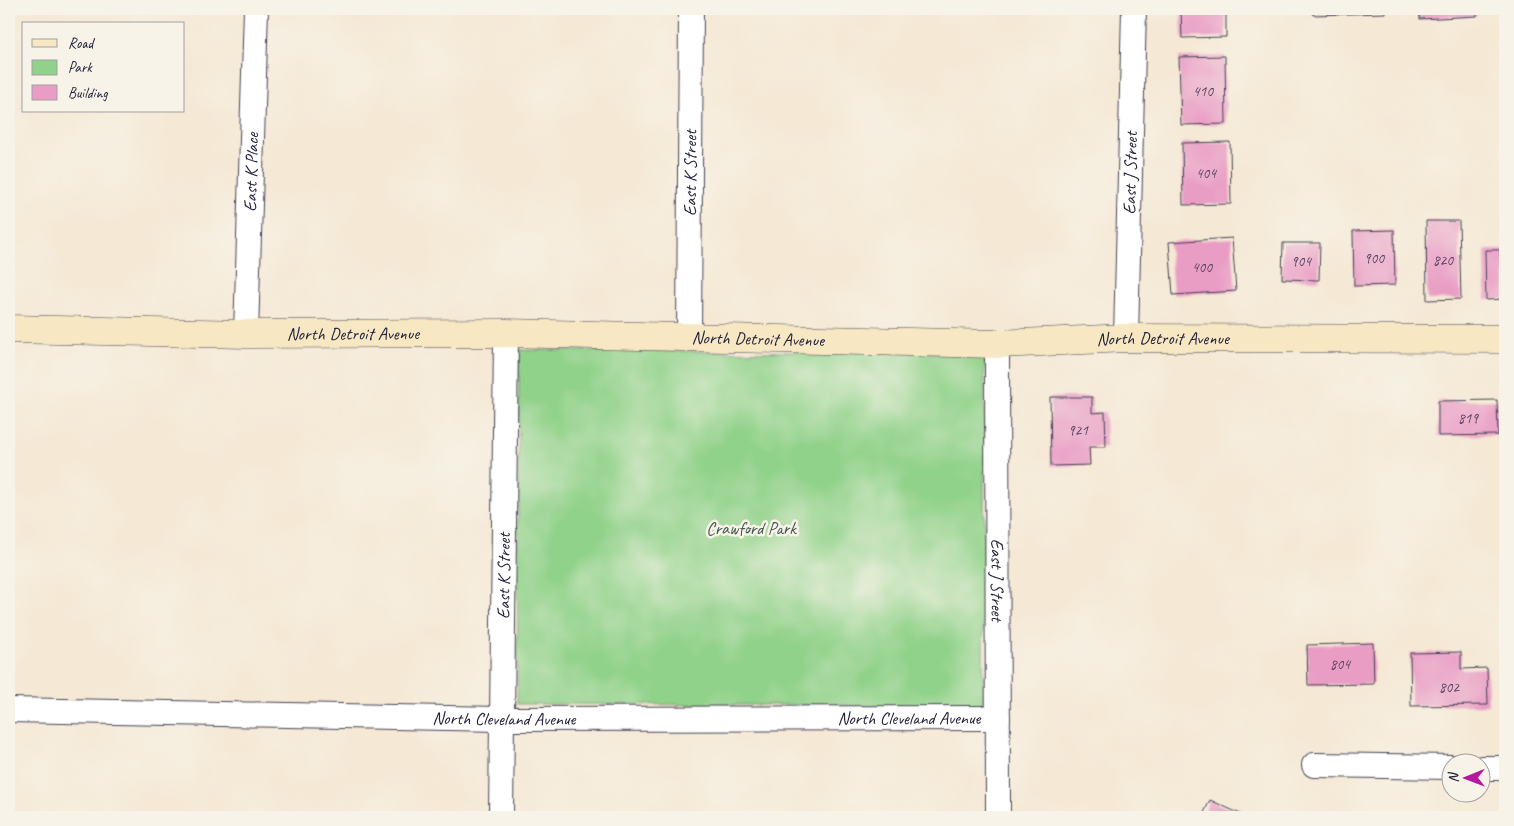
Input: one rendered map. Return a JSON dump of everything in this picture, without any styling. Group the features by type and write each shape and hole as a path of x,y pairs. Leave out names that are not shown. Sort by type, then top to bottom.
{"street":[{"name":"East K Place","path":"246,334 256,9"},
{"name":"East K Street","path":"689,337 691,9"},
{"name":"East J Street","path":"1126,338 1134,9"},
{"name":"North Detroit Avenue","path":"9,329 246,334 506,333 997,344 1126,338 1505,339"},
{"name":"East K Street","path":"501,817 506,333"},
{"name":"East J Street","path":"997,344 998,817"},
{"name":"North Cleveland Avenue","path":"9,710 501,719 998,718"},
{"path":"1314,765 1442,767"},
{"path":"1492,768 1505,768"}],"green space":[{"name":"Crawford Park","path":"519,350 985,353 983,706 517,704"}],"building":[{"path":"1181,9 1239,9 1239,11 1226,11 1226,37 1182,38"},
{"path":"1312,9 1385,9 1385,13 1313,15"},
{"path":"1419,9 1477,9 1477,16 1420,19"},
{"path":"1225,56 1226,124 1181,125 1179,57"},
{"path":"1230,142 1231,204 1183,205 1182,143"},
{"path":"1426,221 1459,221 1461,299 1427,300"},
{"path":"1394,230 1395,285 1354,286 1353,231"},
{"path":"1232,238 1236,291 1173,295 1169,242"},
{"path":"1283,243 1320,243 1319,280 1282,279"},
{"path":"1485,250 1505,250 1505,299 1486,300"},
{"path":"1050,397 1092,397 1092,413 1105,412 1106,447 1089,447 1090,465 1051,466"},
{"path":"1497,400 1498,435 1438,436 1438,401"},
{"path":"1373,643 1374,684 1308,685 1307,645"},
{"path":"1461,652 1461,669 1487,668 1488,705 1411,706 1410,653"},
{"path":"1210,800 1247,817 1202,817"}]}
